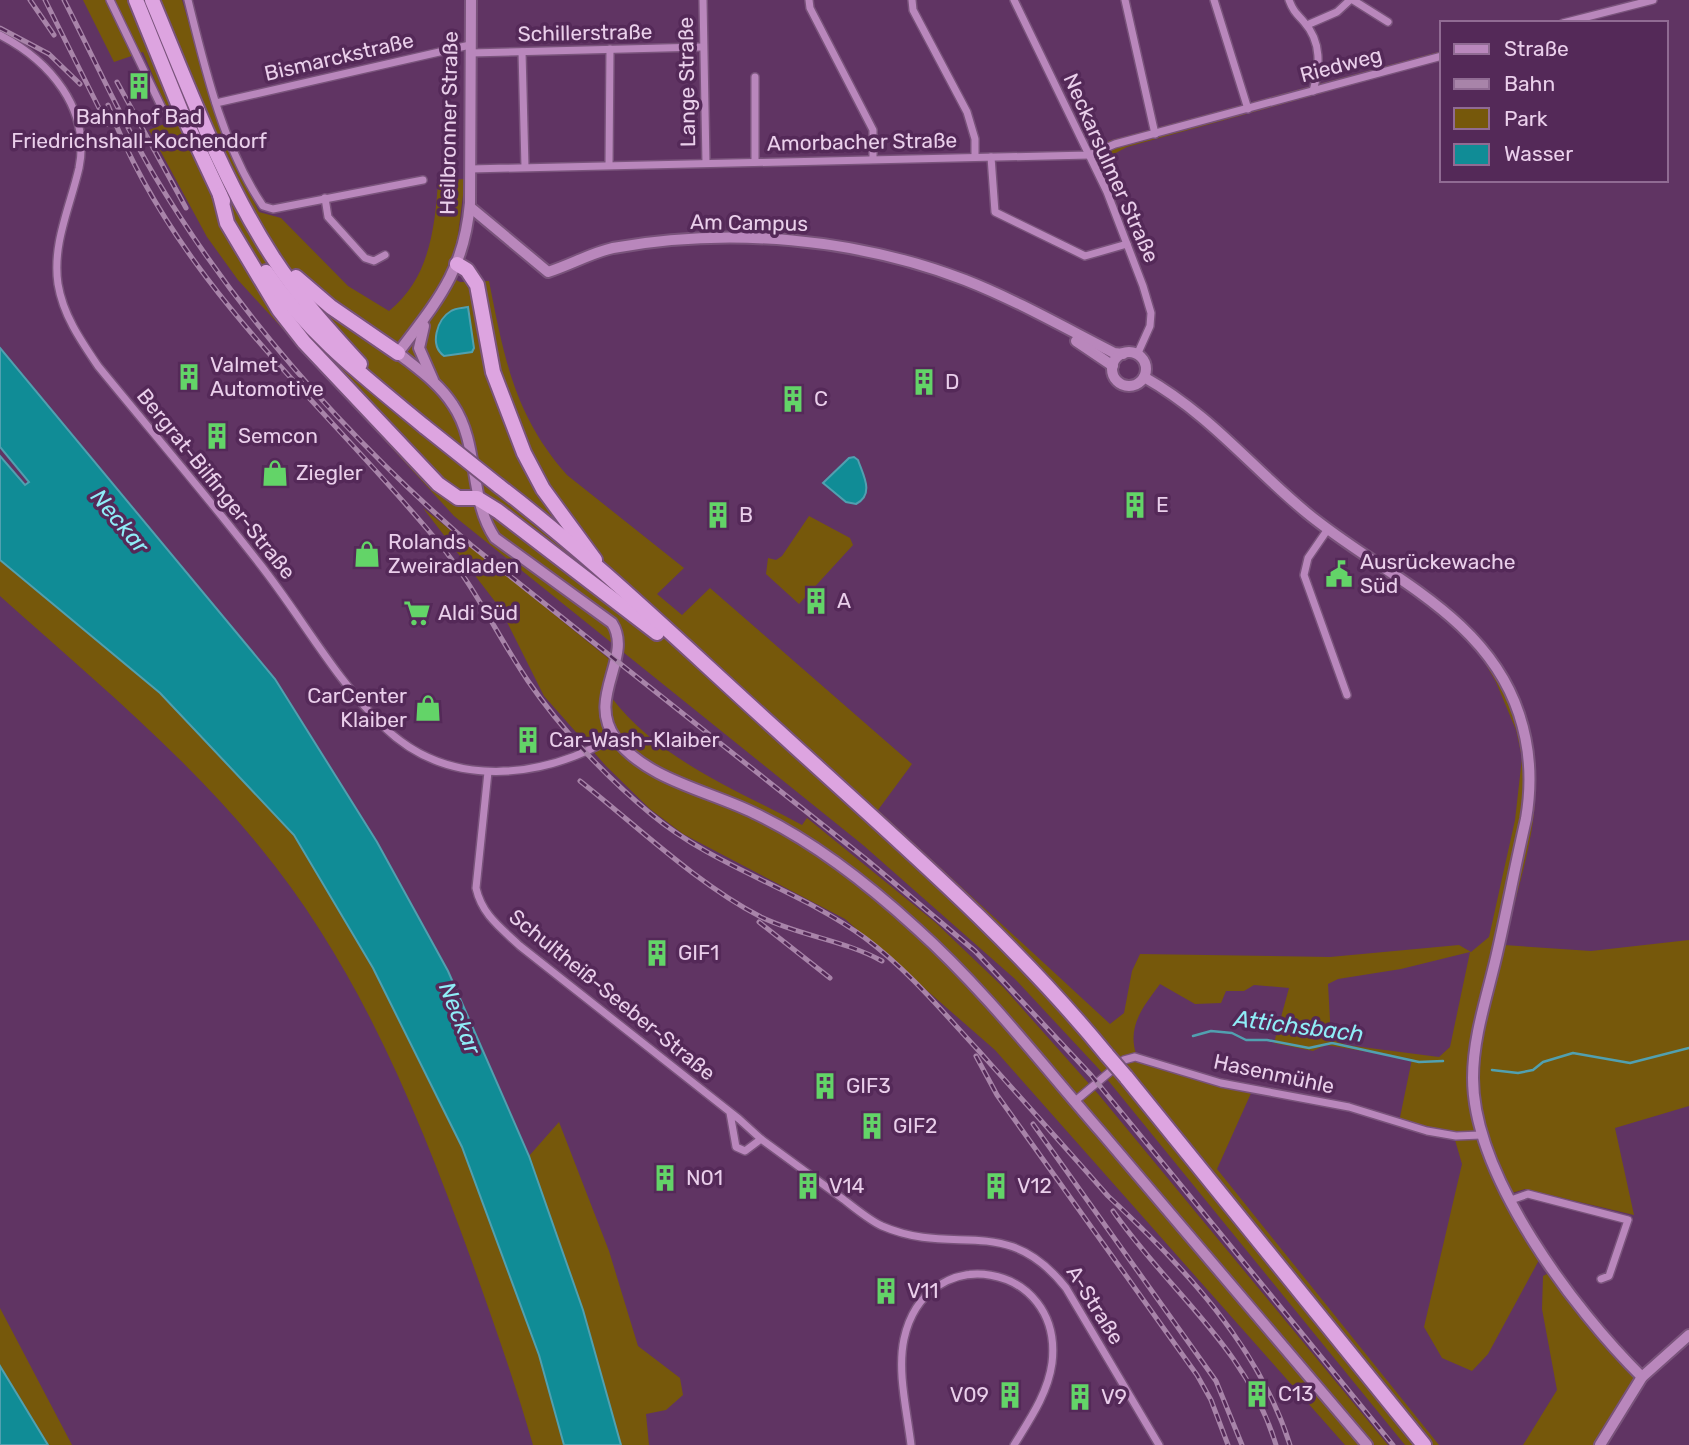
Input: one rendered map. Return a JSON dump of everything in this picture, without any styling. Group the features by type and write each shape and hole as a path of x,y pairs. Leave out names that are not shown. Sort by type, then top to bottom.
{"highway":[{"path":"136,0 181,111 220,195 267,274 291,308 324,342 377,387 600,570 1005,942 1126,1077 1424,1445"},
{"path":"152,0 220,159 271,255 304,300 377,387"},
{"path":"220,195 227,223 279,310 304,342 438,484 458,498 477,498 666,641 707,666"},
{"path":"260,233 313,294 398,354"},
{"path":"457,264 467,270 477,285 493,372 524,453 543,489 589,549 600,570"}],"street":[{"path":"110,0 162,108"},
{"path":"188,0 216,103 251,188 263,206 273,209 423,180"},
{"name":"Heilbronner Straße","path":"398,354 437,302 457,264 466,230 470,207 471,0"},
{"name":"Lange Straße","path":"703,0 706,163"},
{"path":"809,0 810,8 873,130 873,158"},
{"path":"912,0 913,10 971,123 975,157"},
{"name":"Neckarsulmer Straße","path":"1014,0 1089,155 1127,244 1150,313 1150,326 1137,355"},
{"path":"1125,0 1155,134"},
{"path":"1214,0 1248,109"},
{"path":"1289,0 1293,13 1307,25 1314,43 1320,68 1312,91"},
{"path":"1307,25 1337,12 1351,0 1388,22"},
{"path":"1571,21 1653,0"},
{"name":"Bergrat-Bilfinger-Straße","path":"0,35 33,55 46,68 69,97 77,115 81,152 58,250 58,283 66,311 92,357 256,559 355,694 386,729 431,758 488,772 515,772 555,765 614,737"},
{"name":"Schillerstraße","path":"470,49 522,52 702,47"},
{"name":"Bismarckstraße","path":"216,103 470,49"},
{"path":"608,165 610,49"},
{"path":"522,52 525,167"},
{"name":"Riedweg","path":"1248,109 1440,57"},
{"path":"755,77 755,162"},
{"name":"Amorbacher Straße","path":"470,169 1089,155 1115,144 1248,109"},
{"path":"991,157 992,201 1000,215 1085,256 1127,244"},
{"path":"325,198 328,217 365,258 374,261 385,255"},
{"name":"Am Campus","path":"470,207 548,272 605,251 659,243 792,241 863,250 919,265 997,293 1114,353 1123,354"},
{"path":"437,302 420,333 419,348 434,381 462,421 477,498 486,525 506,548 612,623 617,630 620,641 605,697 606,714 614,737 634,759 773,822 861,882 917,928 995,1008 1367,1445"},
{"name":"Am Campus","path":"1042,318 1113,366"},
{"path":"398,354 434,381"},
{"path":"1123,354 1137,355 1146,367 1144,377 1133,385 1125,385 1115,377 1113,366 1123,354"},
{"path":"1144,377 1208,420 1299,506 1328,529 1466,629 1495,663 1514,700 1523,726 1529,765 1527,811 1475,1058 1474,1095 1481,1135 1511,1200 1573,1301 1643,1377"},
{"path":"1328,529 1308,558 1304,575 1346,695"},
{"name":"Schultheiß-Seeber-Straße","path":"488,772 476,888 488,916 520,946 761,1139 810,1175"},
{"name":"Hasenmühle","path":"1074,1102 1124,1059 1135,1057 1221,1083 1349,1107 1427,1131 1455,1136 1481,1135"},
{"path":"730,1113 736,1147 745,1151 761,1139"},
{"name":"A-Straße","path":"810,1175 880,1225 916,1238 991,1241 1011,1245 1048,1265 1066,1288 1158,1445"},
{"path":"1511,1200 1528,1194 1628,1220 1627,1230 1613,1252 1609,1276 1601,1279"},
{"path":"911,1445 901,1357 912,1316 928,1293 948,1279 973,1273 994,1275 1014,1283 1036,1299 1052,1330 1052,1364 1040,1402 1014,1445"},
{"path":"1600,1445 1643,1377 1689,1335"}],"green space":[{"path":"83,0 182,0 224,141 259,212 281,218 348,286 389,311 413,284 421,268 432,235 438,181 465,179 457,243 445,274 460,282 489,281 506,360 514,384 523,407 549,453 567,475 684,568 657,594 682,615 710,588 912,764 878,810 1110,1024 1124,1013 1132,971 1140,954 1330,957 1459,945 1471,952 1489,937 1515,820 1522,758 1516,730 1496,682 1461,622 1480,638 1496,656 1519,700 1527,724 1535,773 1531,833 1504,945 1591,951 1689,940 1689,1106 1615,1128 1634,1215 1525,1189 1512,1193 1567,1286 1641,1369 1633,1378 1639,1385 1602,1445 1523,1445 1557,1390 1542,1309 1543,1276 1547,1274 1539,1260 1488,1354 1472,1371 1442,1358 1424,1327 1462,1164 1455,1140 1398,1127 1412,1059 1326,1045 1313,1051 1274,1043 1289,988 1254,985 1244,991 1226,991 1221,1003 1195,1004 1160,984 1139,1016 1134,1034 1136,1054 1252,1091 1217,1169 1439,1445 1405,1445 1098,1068 1015,979 863,845 454,516 238,280 207,237 149,130 172,121 143,52 114,62","holes":["1470,952 1450,1047 1439,1057 1346,1045 1331,1038 1328,984 1338,979 1401,969"]},
{"path":"1440,52 1440,61 1127,147 1110,156 1108,141"},
{"path":"423,508 614,663 611,697 651,738 699,771 802,825 807,818 936,923 1004,988 1099,1095 1388,1445 1345,1445 995,1050 845,919 683,834 650,809 606,766 544,696 500,608"},
{"path":"809,516 850,538 853,545 799,604 766,574 768,558 776,560 782,556"},
{"path":"0,560 160,693 294,835 373,968 462,1147 539,1355 564,1445 533,1445 487,1305 430,1150 383,1043 327,941 295,892 259,846 199,779 134,716 0,596"},
{"path":"559,1122 609,1251 638,1346 680,1378 683,1395 666,1410 646,1414 649,1445 621,1445 529,1156"},
{"path":"0,1308 72,1445 48,1445 0,1366"}],"water":[{"path":"468,307 474,348 472,352 444,356 439,351 436,339 439,326 451,311"},
{"name":"Neckar","path":"0,348 275,679 377,842 448,971 529,1156 583,1310 621,1445 564,1445 539,1355 462,1147 373,968 294,835 160,693 0,560 0,456 25,485 29,482 0,447"},
{"path":"849,458 858,460 866,484 865,495 856,504 846,502 823,483"},
{"path":"0,1366 48,1445 0,1445"}],"waterway":[{"name":"Attichsbach","path":"1193,1036 1211,1031 1232,1033 1246,1040 1267,1040 1309,1048 1332,1043 1419,1062 1443,1061"},
{"name":"Attichsbach","path":"1492,1070 1518,1073 1533,1070 1543,1062 1573,1053 1630,1063 1689,1048"}],"railway":[{"path":"30,0 54,35"},
{"path":"45,0 107,124"},
{"path":"64,0 142,154 187,227 259,326 339,418 381,462 471,545 867,860 975,951 1091,1075 1393,1445"},
{"path":"0,28 49,54 80,84"},
{"path":"117,82 186,208"},
{"path":"108,105 137,169 172,228 211,284 451,558 528,681 585,752 617,784 676,833 839,921 881,950 910,977 1108,1196 1190,1279 1239,1341 1259,1374 1290,1445"},
{"path":"580,781 668,854 737,904 791,929 853,948 882,961"},
{"path":"759,922 830,978"},
{"path":"976,1056 997,1095 1197,1375 1211,1400 1228,1445"},
{"path":"1033,1124 1216,1381 1242,1445"},
{"path":"1113,1211 1226,1349 1263,1410 1276,1445"}],"place":[{"name":"Bahnhof Bad Friedrichshall-Kochendorf","path":"139,86"},
{"name":"Valmet Automotive","path":"189,377"},
{"name":"D","path":"924,382"},
{"name":"C","path":"793,399"},
{"name":"Semcon","path":"217,436"},
{"name":"Ziegler","path":"275,473"},
{"name":"E","path":"1135,505"},
{"name":"B","path":"718,515"},
{"name":"Rolands Zweiradladen","path":"367,554"},
{"name":"Ausrückewache Süd","path":"1339,574"},
{"name":"A","path":"816,601"},
{"name":"Aldi Süd","path":"417,613"},
{"name":"CarCenter Klaiber","path":"428,708"},
{"name":"Car-Wash-Klaiber","path":"528,740"},
{"name":"GIF1","path":"657,953"},
{"name":"GIF3","path":"825,1086"},
{"name":"GIF2","path":"872,1126"},
{"name":"N01","path":"665,1178"},
{"name":"V14","path":"808,1186"},
{"name":"V12","path":"996,1186"},
{"name":"V11","path":"886,1291"},
{"name":"C13","path":"1257,1394"},
{"name":"V09","path":"1010,1395"},
{"name":"V9","path":"1080,1397"}]}
